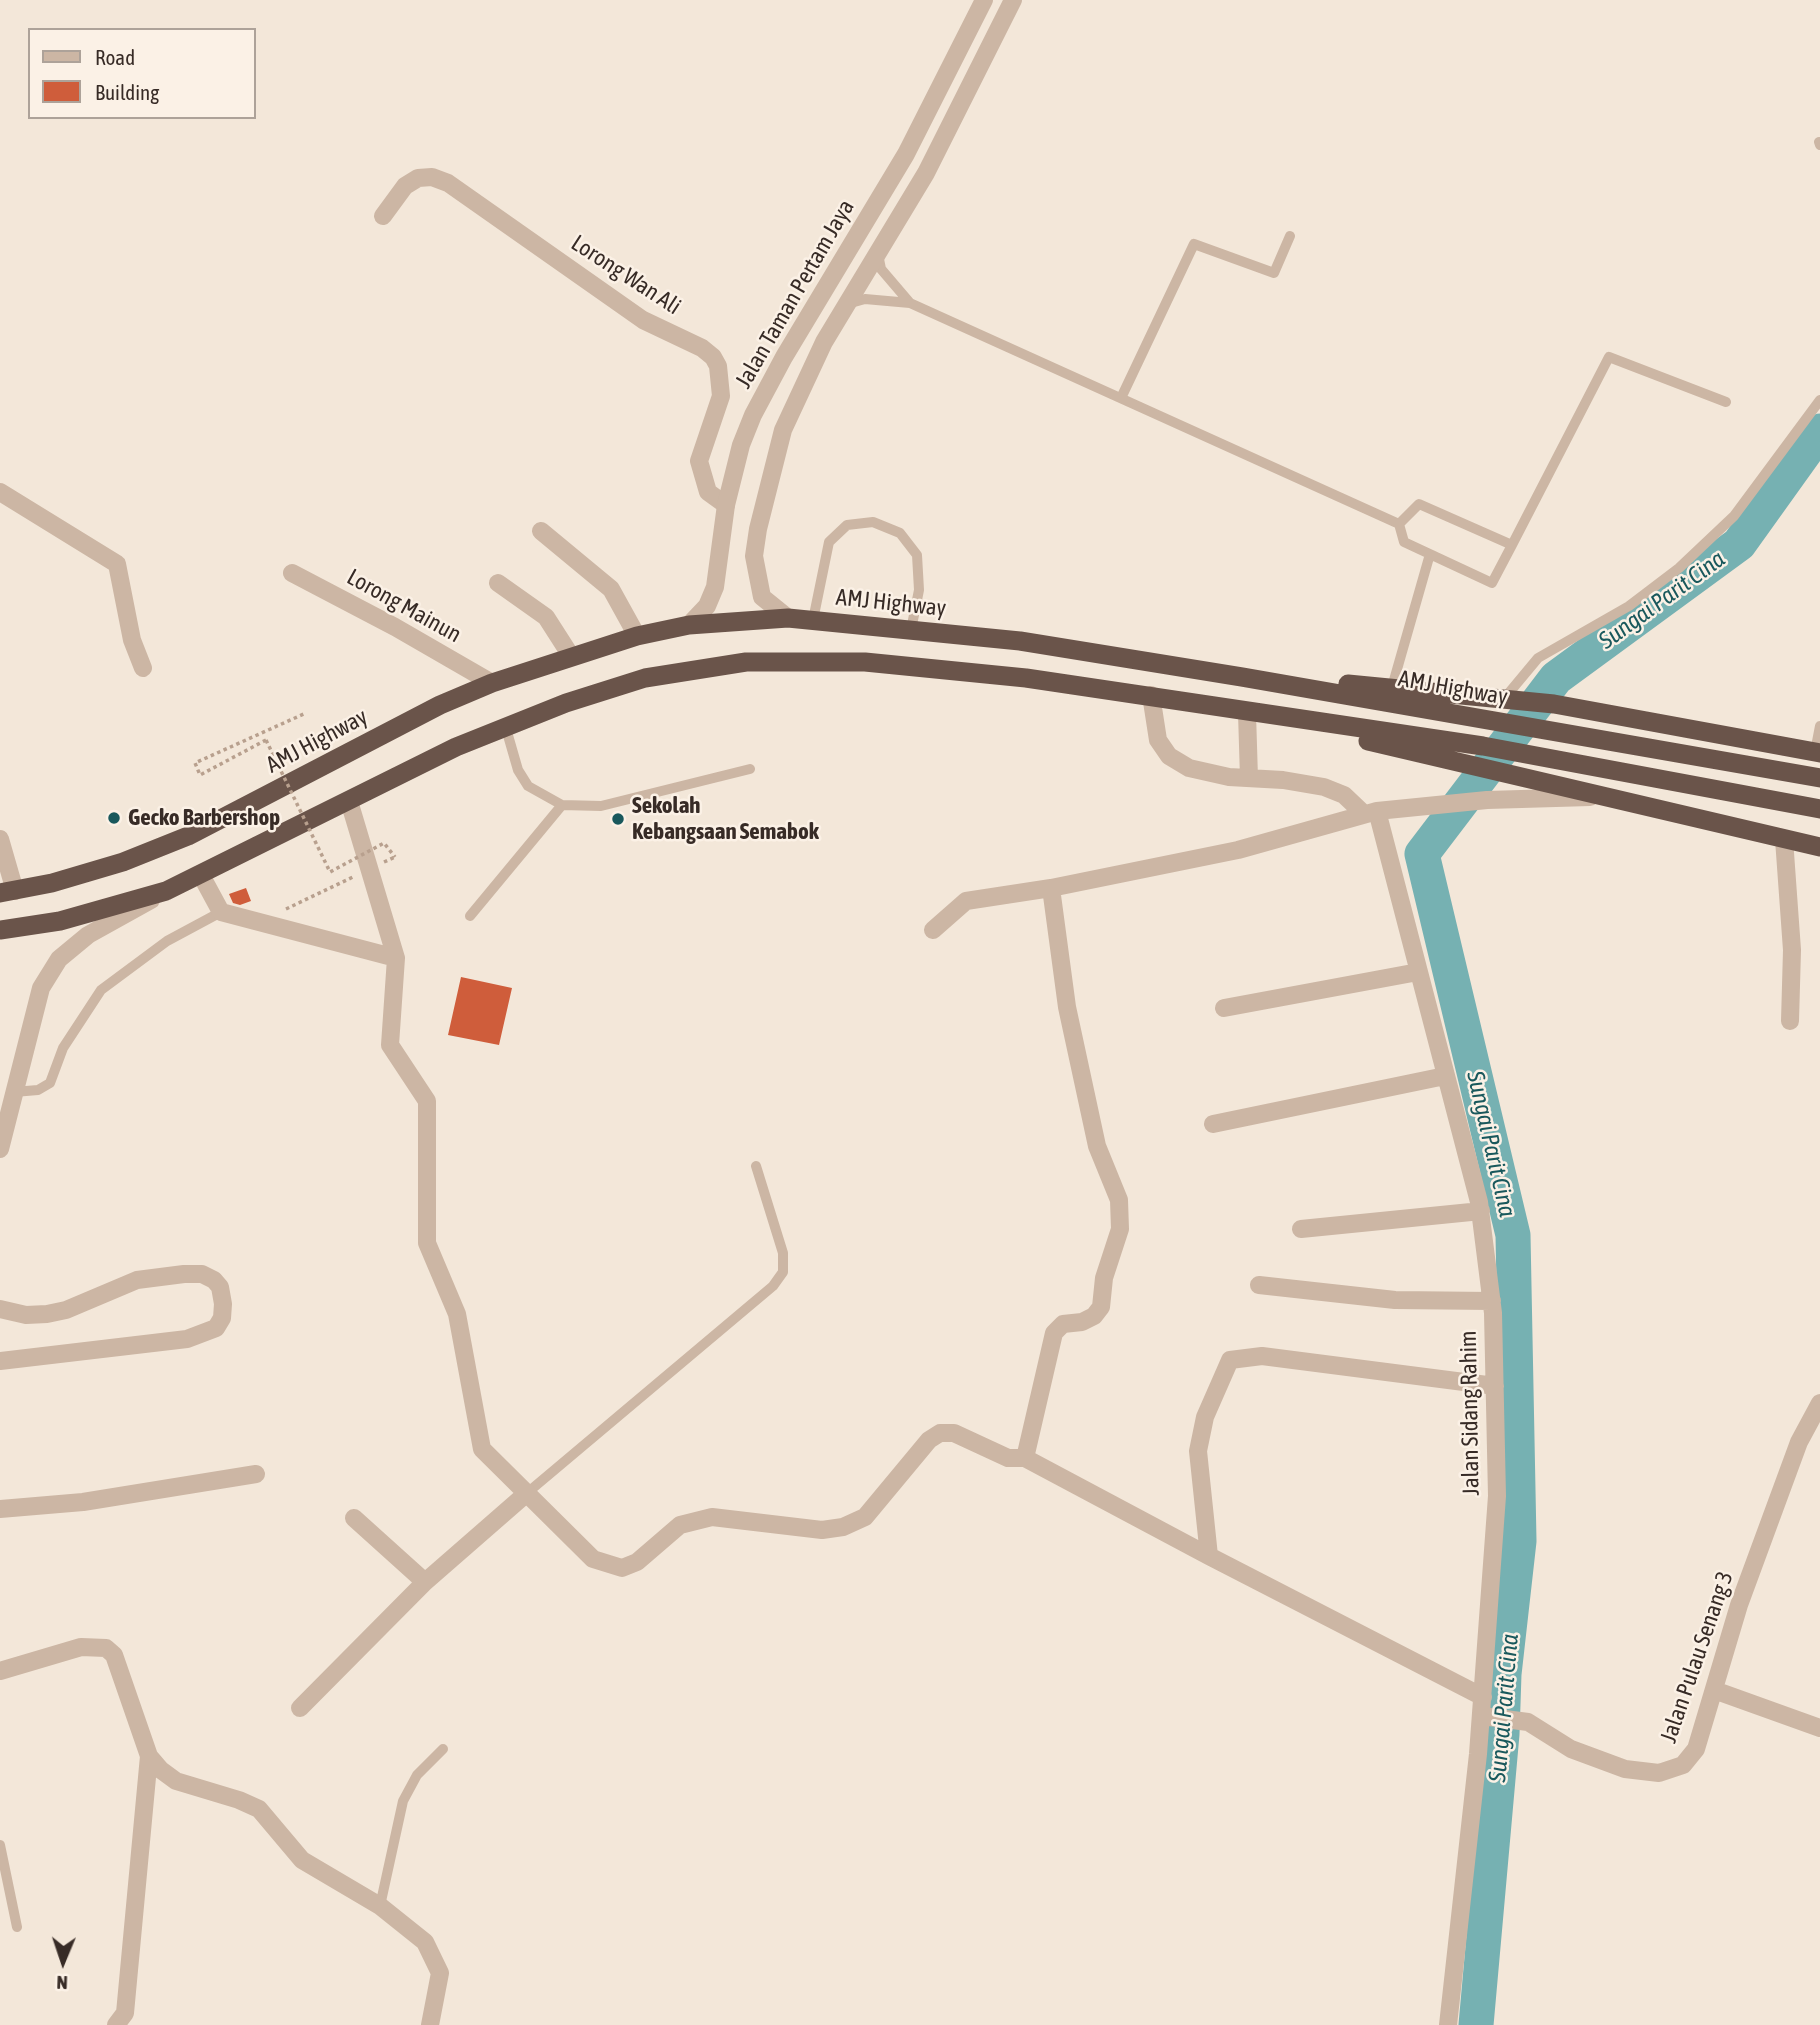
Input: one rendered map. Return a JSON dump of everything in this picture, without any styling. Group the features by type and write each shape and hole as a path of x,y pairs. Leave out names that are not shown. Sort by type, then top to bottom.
{"highway":[{"name":"AMJ Highway","path":"8,892 123,862 188,836 440,705 492,683 637,636 689,625 788,618 1020,641 1542,728 1820,778"},
{"path":"0,930 60,921 166,891 505,725 645,678 746,662 865,662 1026,678 1151,695 1247,713 1820,846"},
{"path":"1242,677 1392,687 1554,704 1817,753"},
{"path":"1247,713 1483,746 1820,809"}],"street":[{"name":"Jalan Taman Pertam Jaya","path":"689,625 707,606 715,587 726,505 741,445 753,415 784,357 906,154 984,0"},
{"path":"788,618 762,597 754,556 758,529 783,430 824,342 926,173 1013,0"},
{"name":"Lorong Wan Ali","path":"383,216 405,186 418,178 432,177 448,183 643,320 708,352 718,366 721,396 699,461 708,492 726,505"},
{"path":"0,492 117,565 132,640 143,668"},
{"path":"541,531 611,589 637,636"},
{"name":"Lorong Mainun","path":"292,573 395,627 492,683"},
{"path":"498,583 546,617 571,656"},
{"path":"1151,695 1157,740 1169,756 1189,768 1324,787 1344,795 1371,813"},
{"path":"1247,713 1249,778"},
{"path":"933,930 966,901 1051,888 1238,850 1371,813 1408,806 1487,800 1606,797"},
{"path":"349,801 396,958 390,1045 427,1101 427,1243 457,1314 482,1449 593,1559 622,1567 636,1562 680,1525 712,1517 822,1530 843,1527 864,1517 929,1440 940,1433 954,1433 1008,1458 1025,1458 1483,1697"},
{"name":"Jalan Sidang Rahim","path":"1371,813 1418,972 1480,1211 1492,1301 1497,1496 1483,1697 1488,1717 1448,2025"},
{"path":"0,839 8,892"},
{"path":"1784,839 1792,950 1790,1021"},
{"path":"201,875 221,912 396,958"},
{"path":"1025,1458 1054,1333 1063,1324 1082,1322 1094,1316 1101,1307 1104,1278 1120,1229 1119,1200 1097,1146 1067,1007 1051,888"},
{"path":"0,1149 41,988 59,960 88,935 166,891"},
{"path":"1224,1008 1418,972"},
{"path":"1213,1124 1445,1076"},
{"path":"1301,1229 1480,1211"},
{"path":"0,1309 26,1315 47,1314 66,1310 137,1280 184,1274 202,1274 214,1280 220,1287 223,1304 222,1318 216,1328 187,1339 0,1361"},
{"path":"1259,1286 1395,1300 1492,1301"},
{"path":"1209,1556 1198,1451 1205,1417 1230,1360 1262,1356 1495,1386"},
{"name":"Jalan Pulau Senang 3","path":"1488,1717 1528,1722 1571,1749 1614,1765 1659,1773 1683,1765 1696,1749 1744,1592 1799,1441 1820,1403"},
{"path":"0,1509 72,1504 256,1474"},
{"path":"300,1708 425,1582 527,1493"},
{"path":"354,1518 425,1582"},
{"path":"0,1671 81,1647 106,1648 120,1665 149,1756 125,2013 116,2025"},
{"path":"1714,1690 1820,1728"},
{"path":"149,1756 176,1781 259,1809 302,1860 380,1906 425,1942 440,1973 430,2025"}],"lane":[{"path":"1121,398 1194,244 1274,274 1290,236"},
{"path":"878,253 881,270 909,303"},
{"path":"847,304 865,299 909,303 1399,524"},
{"path":"1399,524 1404,542 1492,583 1609,357 1726,402"},
{"path":"1503,700 1538,658 1629,606 1679,568 1734,516 1820,400"},
{"path":"1399,524 1419,504 1512,545"},
{"path":"813,620 829,542 847,525 873,522 900,533 917,555 919,590 911,630"},
{"path":"1392,687 1430,554"},
{"path":"505,725 518,770 528,786 562,805 601,806 750,769"},
{"path":"1817,753 1820,726"},
{"path":"470,916 562,805"},
{"path":"14,1092 38,1090 50,1083 62,1048 101,990 167,940 221,912"},
{"path":"527,1493 773,1286 783,1272 783,1253 756,1166"},
{"path":"380,1906 403,1801 418,1775 443,1749"},
{"path":"0,1845 17,1927"}],"path":[{"path":"278,914 395,857 384,843 330,872 266,740 200,775 195,763 306,713"}],"building":[{"path":"246,888 251,901 240,905 233,903 229,894"},
{"path":"461,977 512,988 499,1045 448,1035"}],"waterway":[{"name":"Sungai Parit Cina","path":"1476,2025 1502,1734 1504,1674 1519,1541 1513,1235 1422,854 1556,678 1739,544 1820,431"}],"place":[{"name":"Gecko Barbershop","path":"114,818"},
{"name":"Sekolah Kebangsaan Semabok","path":"618,819"}]}
